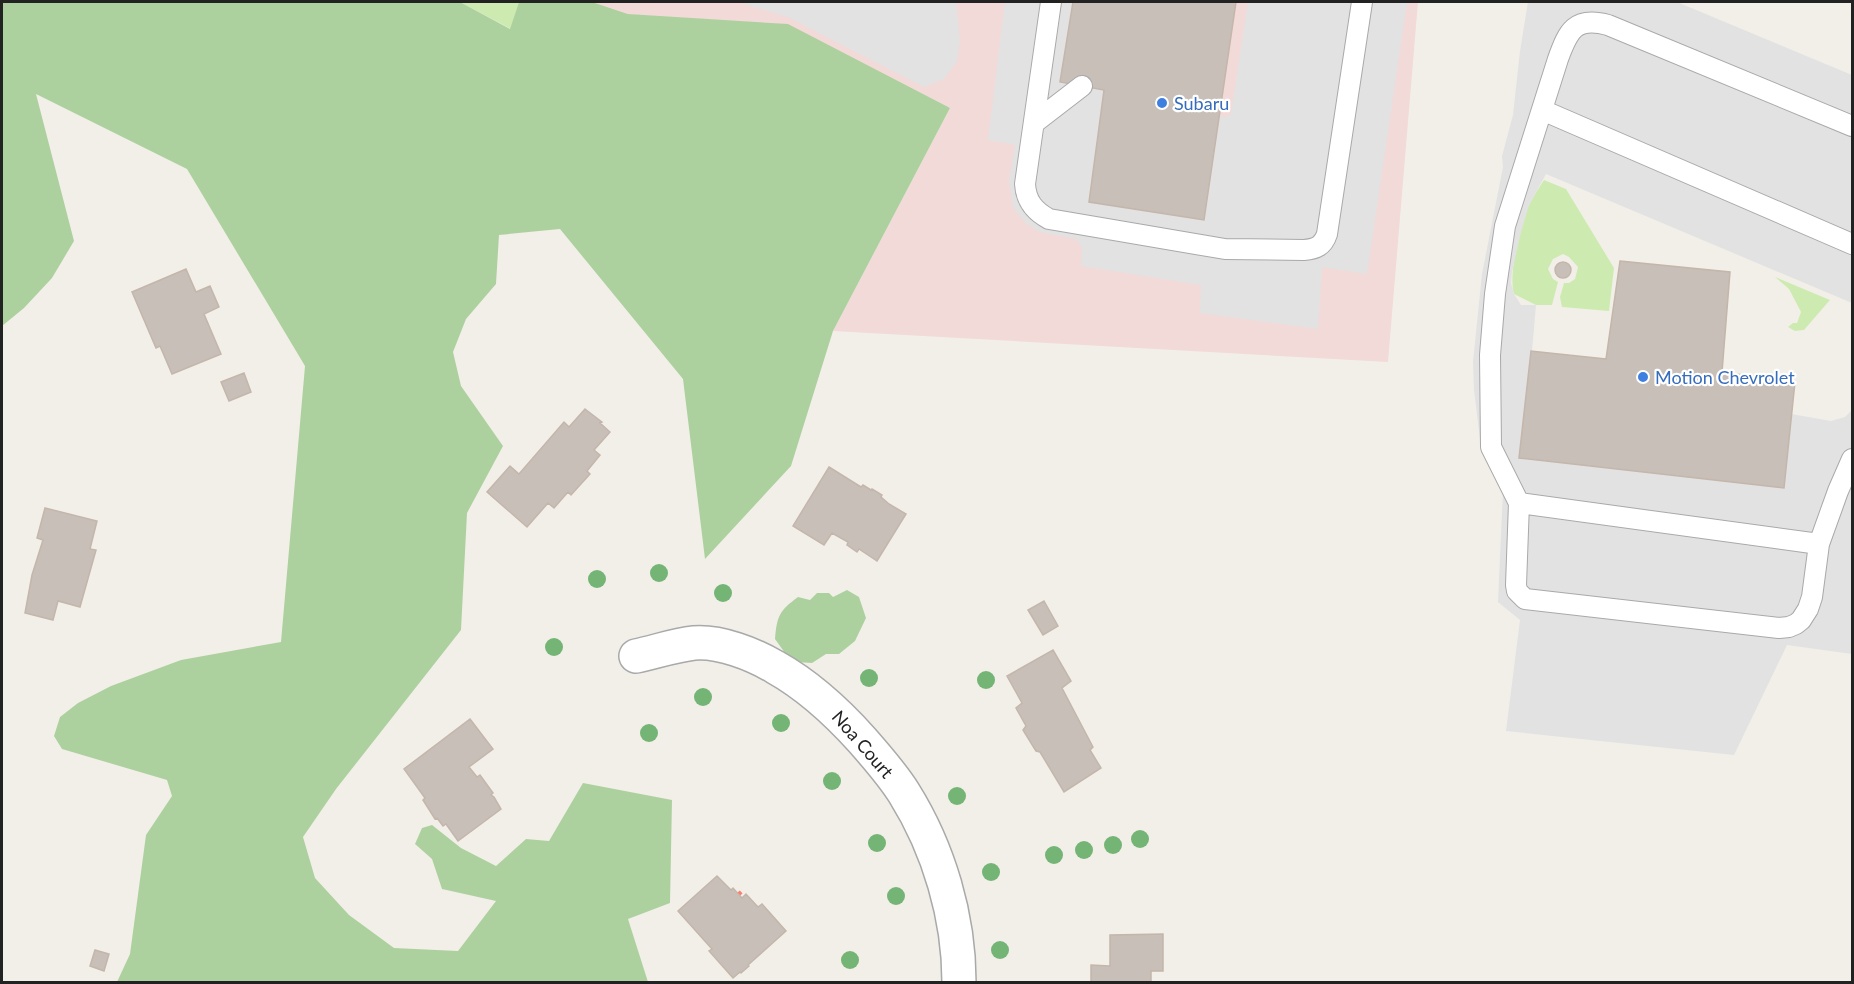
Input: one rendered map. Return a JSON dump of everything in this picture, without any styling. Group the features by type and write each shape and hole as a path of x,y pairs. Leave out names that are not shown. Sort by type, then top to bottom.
{"street":[{"name":"Noa Court","path":"636,656 694,643 724,646 747,653 790,675 810,689 845,721 878,758 903,792 928,840 954,919 959,982"}],"lane":[{"path":"1051,2 1025,184 1027,197 1035,210 1049,219 1225,249 1304,250 1316,248 1324,242 1327,234 1362,2"},
{"path":"1852,126 1608,26 1593,22 1579,23 1568,35 1558,59 1505,226 1495,294 1490,355 1491,447 1519,503 1516,585 1520,595 1530,600 1779,628 1789,627 1801,620 1812,597 1819,544 1852,459"},
{"path":"1034,123 1082,86"},
{"path":"1542,110 1852,244"},
{"path":"1519,503 1819,544"}],"path":[{"path":"739,894 743,890"}],"shaded area":[{"path":"592,2 1418,2 1388,362 833,331 950,108"},
{"path":"738,2 956,2 960,42 957,61 944,79 924,87 788,17"},
{"path":"1005,2 1073,2 1060,82 1104,90 1089,202 1204,220 1220,116 1226,117 1231,114 1248,2 1407,2 1367,274 1322,267 1318,329 1200,313 1201,285 1081,266 1082,247 1076,239 1040,232 1027,224 1017,213 1013,206 1009,181 1015,146 988,140"},
{"path":"1528,2 1677,2 1852,75 1852,303 1546,174 1529,205 1512,272 1511,283 1514,294 1521,305 1536,305 1519,458 1784,488 1791,414 1831,421 1845,417 1852,410 1852,654 1787,645 1734,755 1506,731 1520,620 1498,602 1503,491 1481,447 1473,362 1482,274 1503,167 1502,156 1513,115"}],"green space":[{"path":"2,2 460,2 510,29 519,2 592,2 628,14 788,24 950,108 833,331 791,466 705,559 683,379 560,229 499,235 496,284 466,319 453,352 461,386 503,446 467,513 461,630 336,789 303,837 315,878 349,915 394,948 458,951 496,901 442,889 432,859 415,844 422,828 432,825 461,848 496,866 526,839 549,841 583,783 672,800 670,903 628,919 648,982 117,982 130,954 146,835 172,796 167,780 62,749 54,736 60,717 78,703 111,686 181,660 281,642 305,366 187,169 36,94 74,241 52,278 24,308 2,326"},
{"path":"460,2 519,2 511,29"},
{"path":"1544,180 1566,189 1614,268 1609,311 1562,307 1560,297 1564,283 1575,279 1578,267 1563,254 1553,259 1548,269 1553,279 1558,282 1552,305 1536,305 1514,294 1514,262 1522,225 1529,205"},
{"path":"1775,277 1830,300 1804,330 1795,331 1788,327 1797,323 1801,312 1789,289"},
{"path":"847,590 859,597 866,618 855,641 839,654 826,654 812,663 795,662 775,639 778,619 783,610 798,597 810,600 817,593 829,593 833,597"}],"building":[{"name":"Subaru","path":"1073,2 1236,2 1204,220 1089,202 1104,90 1060,82"},
{"name":"Motion Chevrolet","path":"1620,261 1730,272 1722,372 1795,382 1784,488 1519,458 1531,351 1606,359"},
{"path":"1560,262 1566,262 1571,270 1569,276 1560,278 1555,273 1555,267"},
{"path":"186,269 196,292 210,286 219,307 204,314 221,354 172,374 160,346 156,348 132,292"},
{"path":"244,373 251,392 229,401 221,382"},
{"path":"585,409 602,422 600,423 610,432 594,450 600,455 587,471 590,474 571,495 568,492 554,508 548,503 527,527 487,492 510,466 519,474 564,422 569,427"},
{"path":"829,467 861,487 863,485 882,495 881,497 889,504 906,514 877,561 859,549 857,552 847,545 848,542 832,533 824,545 793,526"},
{"path":"45,508 97,521 90,549 96,550 80,607 58,601 53,620 25,613 32,575 43,540 37,538"},
{"path":"1044,601 1058,626 1043,635 1028,610"},
{"path":"1053,650 1071,681 1062,688 1093,747 1090,750 1101,768 1064,792 1040,752 1036,751 1023,730 1026,726 1016,708 1022,703 1007,676"},
{"path":"470,719 493,749 469,767 477,777 480,775 501,809 458,841 446,824 443,826 437,818 435,819 423,800 425,798 404,769"},
{"path":"717,876 742,898 746,894 758,907 762,904 786,931 733,978 709,951 712,949 678,911"},
{"path":"1163,934 1163,971 1151,971 1151,982 1091,982 1091,965 1110,966 1110,935"},
{"path":"95,950 109,954 104,971 90,966"}],"place":[{"name":"Subaru","path":"1162,103"},
{"name":"Motion Chevrolet","path":"1643,377"}]}
